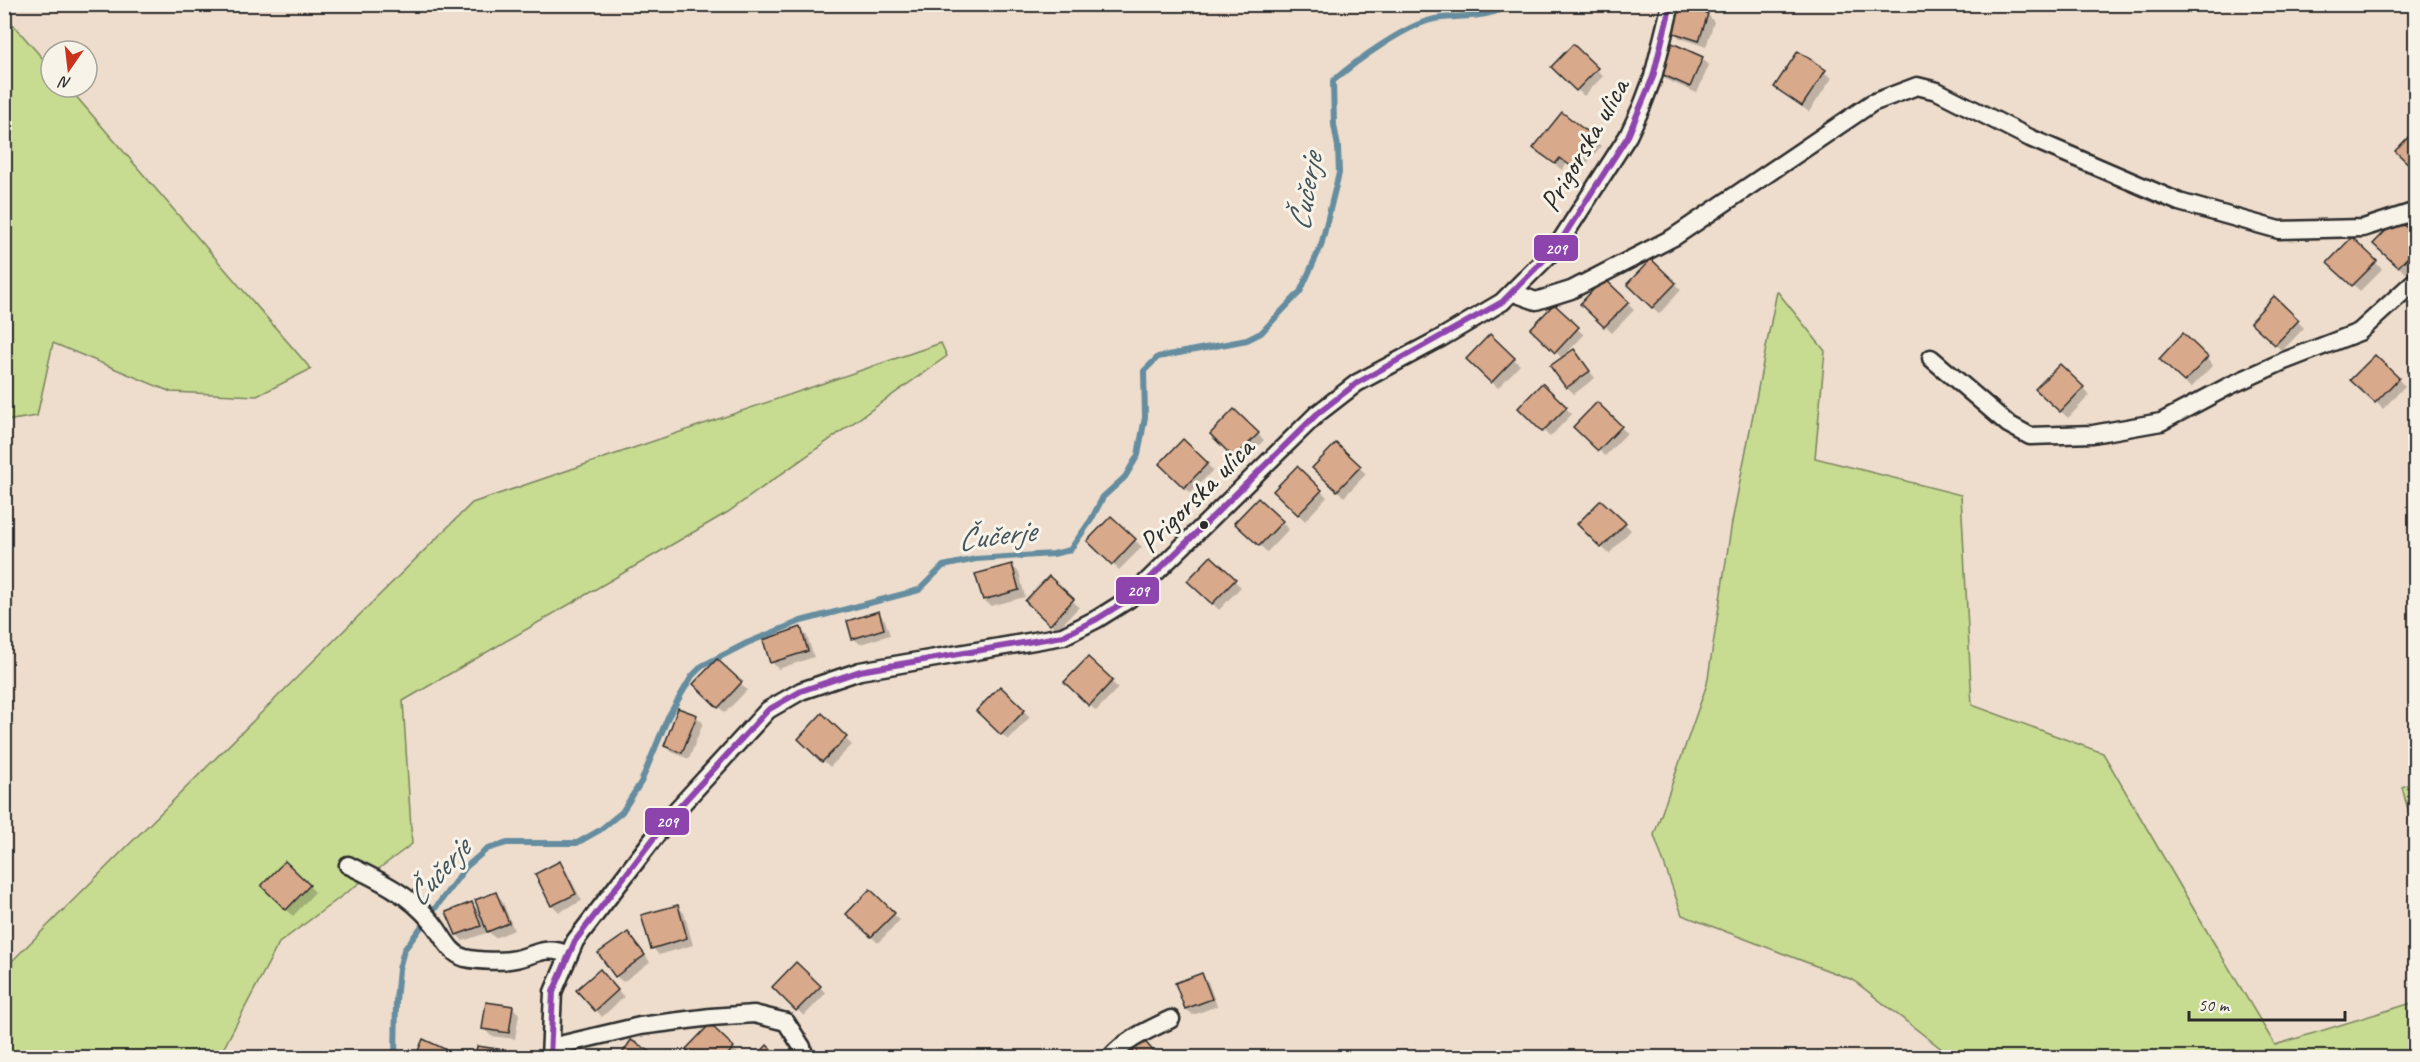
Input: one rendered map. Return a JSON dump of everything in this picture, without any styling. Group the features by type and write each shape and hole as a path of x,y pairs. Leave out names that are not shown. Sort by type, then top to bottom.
{"street":[{"name":"Prigorska ulica","path":"550,1052 553,992 575,941 670,817 768,710 801,691 860,671 1063,636 1097,619 1129,599 1317,414 1357,383 1440,339 1514,293 1556,248 1628,136 1653,77 1671,4"},
{"path":"1514,293 1536,301 1571,290 1622,264 1674,237 1872,103 1917,86 1937,91 2030,138 2180,202 2279,230 2362,228 2415,211"},
{"path":"1931,358 2008,424 2030,436 2094,434 2162,422 2229,386 2284,361 2359,332 2415,280"},
{"path":"348,865 387,883 408,899 433,923 446,944 464,958 514,960 548,949 569,954"},
{"path":"550,1052 640,1026 754,1014 786,1022 802,1047 805,1058"},
{"path":"1110,1058 1118,1048 1171,1019"}],"green space":[{"path":"4,14 39,54 39,99 78,99 311,369 257,396 171,392 53,343 37,416 5,421"},
{"path":"1777,291 1825,351 1815,458 1961,495 1972,705 2103,753 2275,1045 2415,1002 2415,1057 1952,1057 1853,980 1682,915 1654,835 1707,684 1732,522"},
{"path":"941,343 947,356 728,512 403,701 412,844 279,943 219,1057 5,1058 5,968 472,503"},
{"path":"2415,782 2415,838 2402,787"}],"building":[{"path":"1680,4 1708,14 1699,41 1671,32"},
{"path":"1672,43 1703,57 1690,87 1659,73"},
{"path":"1573,44 1598,68 1576,91 1551,67"},
{"path":"1798,51 1826,70 1802,106 1774,87"},
{"path":"1562,112 1595,138 1572,167 1560,158 1555,164 1533,148"},
{"path":"2416,129 2416,171 2395,151"},
{"path":"2397,219 2416,236 2416,249 2398,267 2373,244"},
{"path":"2352,237 2377,261 2352,286 2327,263"},
{"path":"1651,259 1676,283 1652,308 1627,284"},
{"path":"1604,278 1629,302 1604,327 1580,304"},
{"path":"2274,296 2299,320 2275,345 2250,322"},
{"path":"1554,304 1579,327 1555,353 1530,329"},
{"path":"2183,333 2208,357 2184,382 2159,359"},
{"path":"1490,334 1515,358 1491,383 1466,359"},
{"path":"1574,349 1590,371 1566,388 1550,366"},
{"path":"2375,355 2399,378 2375,403 2350,380"},
{"path":"2416,363 2416,380 2407,372"},
{"path":"2060,364 2084,387 2060,412 2035,389"},
{"path":"1542,383 1567,407 1542,432 1518,408"},
{"path":"1597,402 1622,426 1598,451 1573,427"},
{"path":"1234,409 1259,433 1234,458 1210,434"},
{"path":"1183,439 1208,463 1184,488 1159,464"},
{"path":"1336,443 1361,466 1337,491 1312,468"},
{"path":"1297,466 1322,490 1298,515 1273,491"},
{"path":"1258,498 1283,521 1259,546 1234,523"},
{"path":"1601,500 1626,523 1601,548 1577,524"},
{"path":"1111,516 1136,539 1112,565 1087,541"},
{"path":"1211,556 1236,579 1212,604 1187,581"},
{"path":"1012,564 1019,590 983,600 975,574"},
{"path":"1049,576 1074,599 1050,625 1025,601"},
{"path":"879,611 884,629 852,639 847,621"},
{"path":"801,627 808,651 770,663 763,640"},
{"path":"1088,657 1113,680 1089,706 1064,682"},
{"path":"717,659 742,682 718,708 693,684"},
{"path":"1000,686 1025,710 1001,735 976,711"},
{"path":"678,708 697,715 682,753 664,746"},
{"path":"822,713 847,737 822,762 798,739"},
{"path":"285,861 310,885 286,910 261,886"},
{"path":"560,861 576,894 551,906 535,874"},
{"path":"870,889 895,913 871,937 846,914"},
{"path":"496,892 509,923 487,932 475,900"},
{"path":"472,902 481,926 456,935 446,912"},
{"path":"678,905 687,938 651,949 641,915"},
{"path":"628,932 645,955 615,977 598,953"},
{"path":"796,962 821,986 796,1011 772,987"},
{"path":"600,969 618,990 595,1011 576,990"},
{"path":"1202,973 1212,999 1185,1009 1175,983"},
{"path":"486,1002 513,1006 509,1033 482,1029"},
{"path":"710,1024 734,1047 725,1058 695,1058 686,1049"},
{"path":"1140,1036 1157,1055 1155,1058 1116,1058"},
{"path":"423,1039 445,1049 441,1058 415,1058"},
{"path":"631,1040 651,1052 647,1058 619,1058"},
{"path":"767,1045 780,1058 755,1058"},
{"path":"477,1046 504,1050 503,1058 475,1058"}],"waterway":[{"name":"Čučerje","path":"395,1058 396,1001 399,969 404,950 466,867 487,849 507,843 577,843 600,830 622,812 641,782 668,717 692,676 702,666 747,643 801,621 919,590 943,566 976,559 1053,554 1070,550 1091,520 1103,497 1125,477 1138,455 1145,417 1144,371 1158,357 1247,340 1261,333 1300,292 1321,246 1339,173 1334,125 1333,81 1382,44 1410,28 1435,19 1494,12 1512,4"}],"transit line":[{"name":"209","path":"550,1058 553,992 575,941 670,817 768,710 801,691 860,671 1063,636 1129,599 1317,414 1357,383 1502,302 1556,248 1628,136 1653,77 1671,4"}]}
